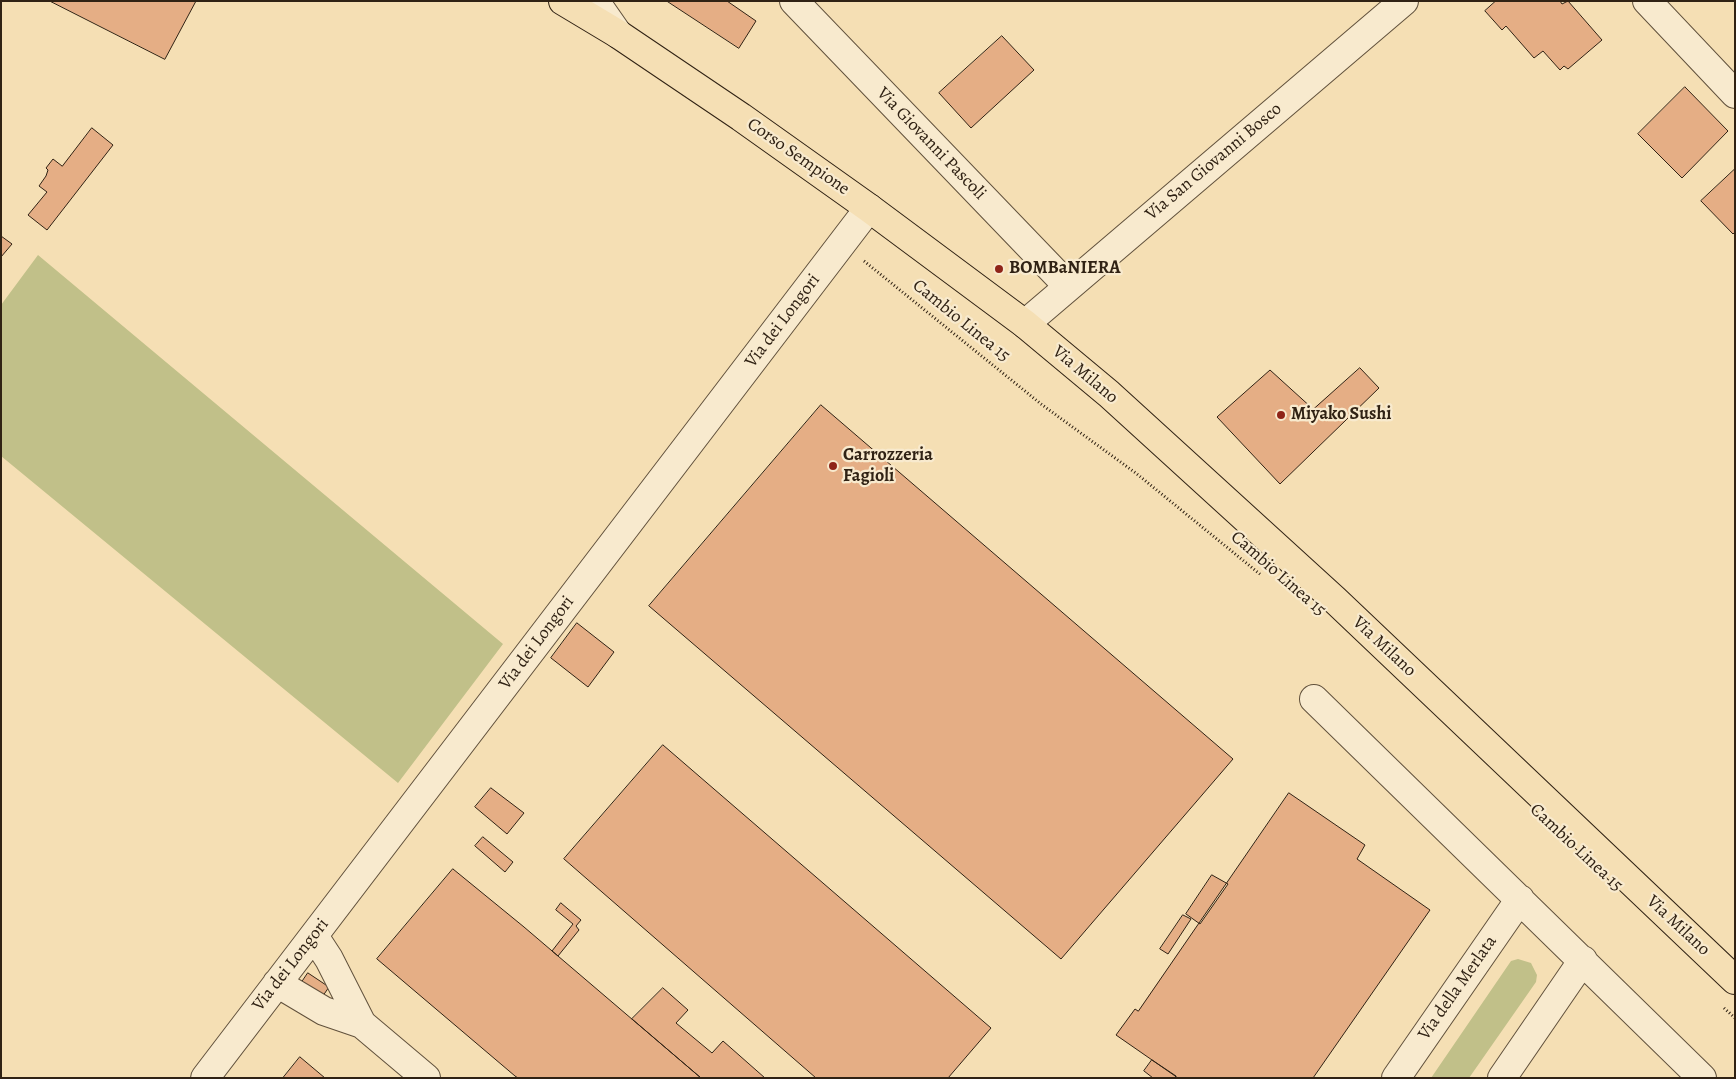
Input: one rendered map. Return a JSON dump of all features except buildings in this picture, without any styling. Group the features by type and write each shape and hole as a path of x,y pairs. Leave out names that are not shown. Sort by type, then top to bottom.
{"main road":[{"name":"Corso Sempione","path":"563,1 618,34 869,208 1025,324"},
{"name":"Via Milano","path":"1025,324 1194,470 1735,980"}],"street":[{"path":"595,1 618,34"},
{"name":"Via Giovanni Pascoli","path":"794,1 1068,286"},
{"name":"Via San Giovanni Bosco","path":"1025,324 1404,1"},
{"path":"1647,1 1735,94"},
{"name":"Via dei Longori","path":"205,1078 869,208"},
{"path":"1314,699 1702,1078"},
{"name":"Via della Merlata","path":"1396,1078 1520,899"},
{"path":"314,936 329,959 362,1024"},
{"path":"1502,1078 1583,960"},
{"path":"277,983 318,1007 362,1024 426,1078"}],"path":[{"name":"Cambio Linea 15","path":"842,244 1042,404 1137,474 1265,578"},
{"path":"1721,1005 1735,1018"}],"shaded area":[{"path":"38,255 503,644 398,783 1,456 1,305"},
{"path":"1518,959 1531,963 1537,975 1536,982 1469,1078 1431,1078 1511,961"}],"place":[{"name":"BOMBaNIERA","path":"999,269"},
{"name":"Miyako Sushi","path":"1281,415"},
{"name":"Carrozzeria Fagioli","path":"833,466"}]}
